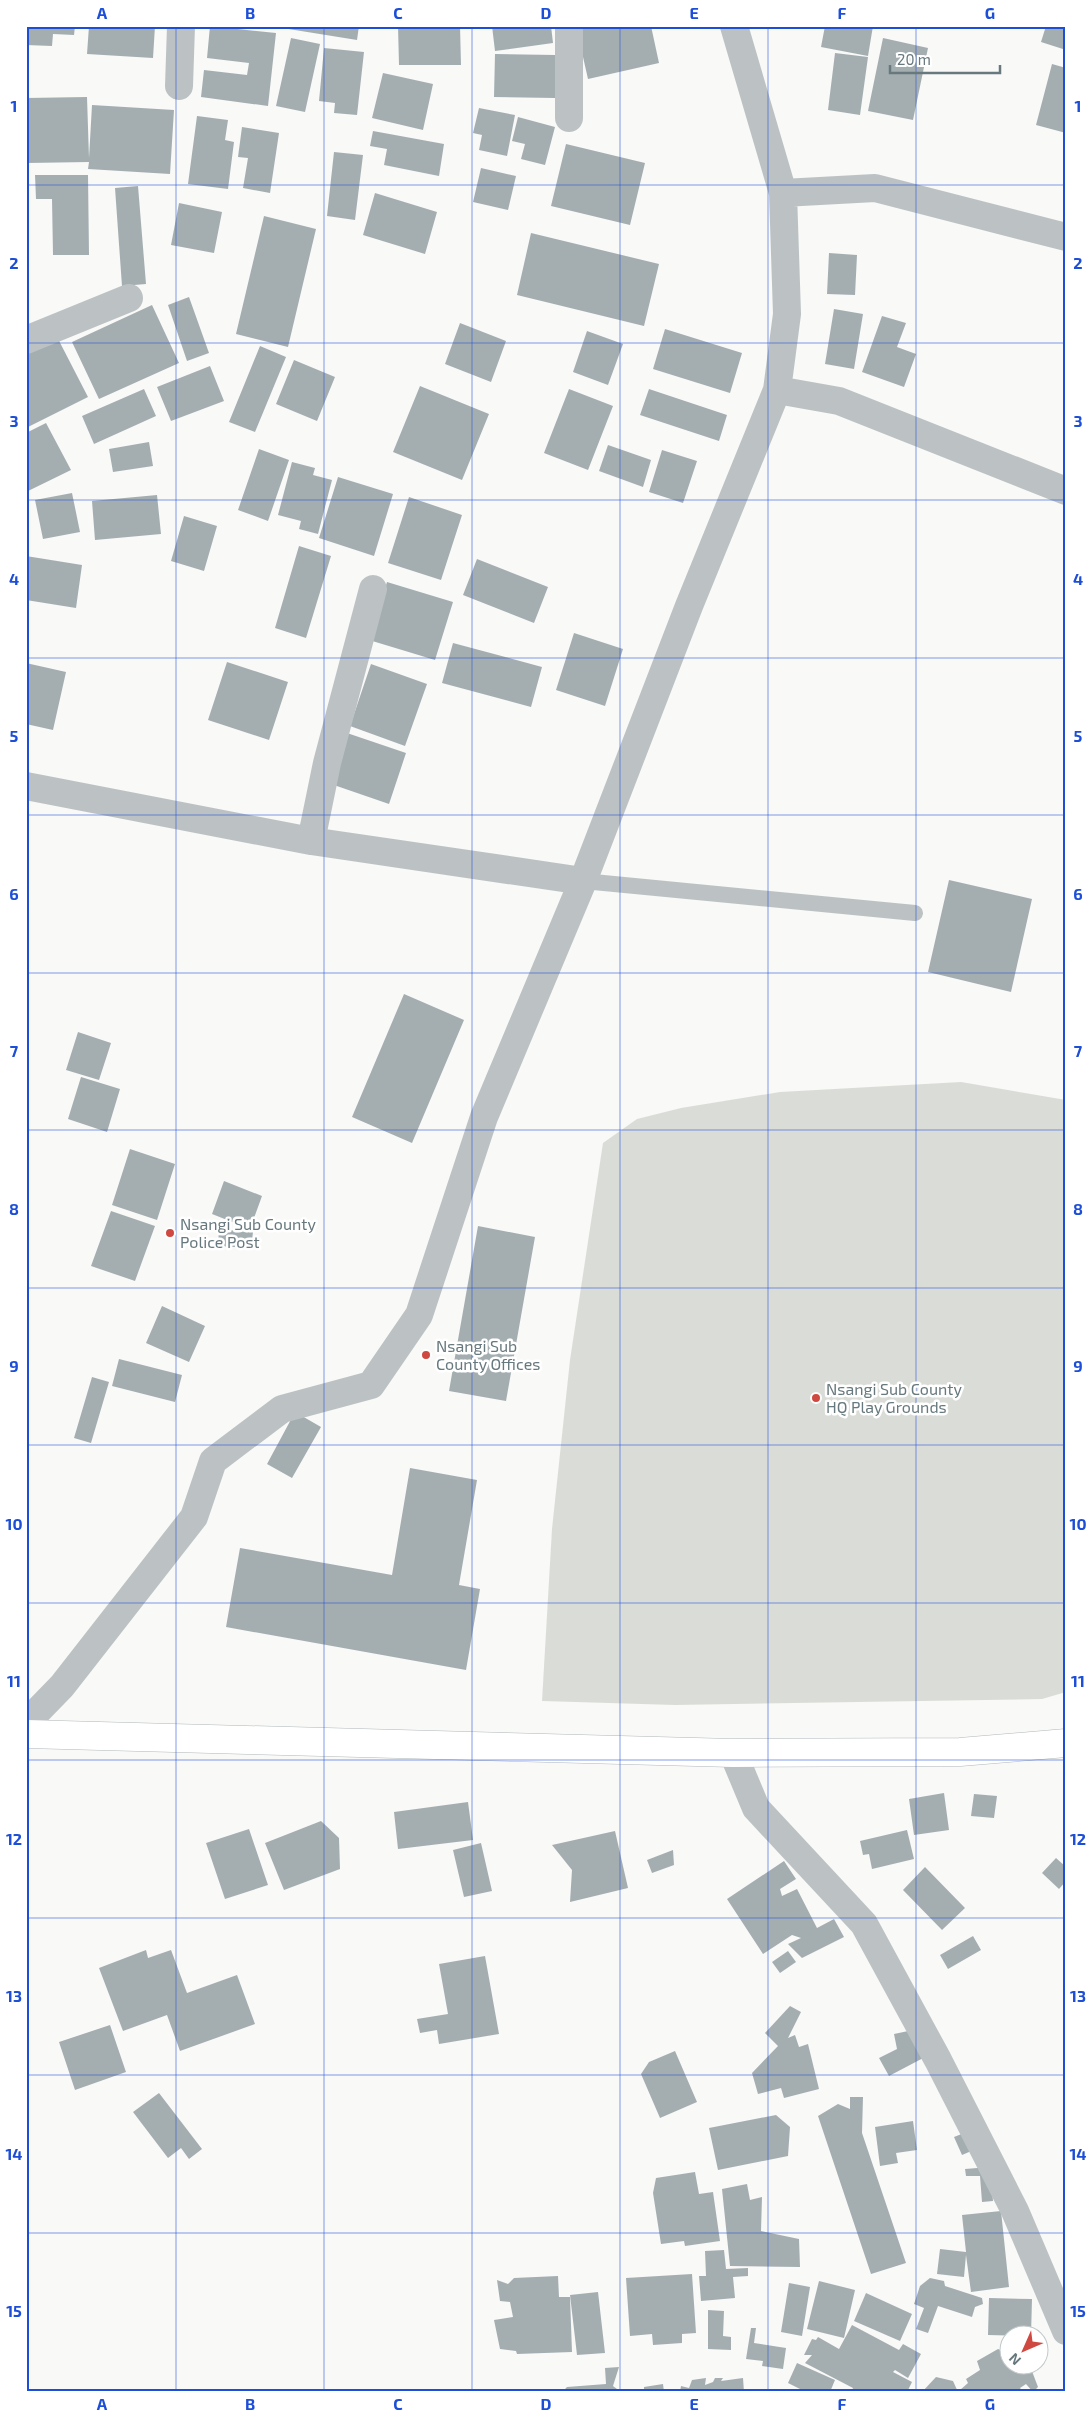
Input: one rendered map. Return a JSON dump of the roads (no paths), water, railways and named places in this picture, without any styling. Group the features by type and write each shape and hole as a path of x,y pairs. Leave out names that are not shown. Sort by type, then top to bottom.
{"street":[{"path":"179,86 182,26"},
{"path":"569,26 569,118"},
{"path":"26,1723 62,1686 194,1517 213,1460 282,1409 371,1385 419,1315 484,1117 583,881 777,390 787,314 783,193 734,26"},
{"path":"783,193 875,188 1066,237"},
{"path":"26,340 129,298"},
{"path":"777,390 838,401 1066,491"},
{"path":"311,841 327,763 373,589"},
{"path":"26,786 311,841 583,881"},
{"path":"26,1734 733,1754 960,1752 1066,1743"},
{"path":"733,1754 756,1808 864,1924 938,2060 1015,2210 1066,2331"}],"lane":[{"path":"583,881 914,913"}],"place":[{"name":"Nsangi Sub County Police Post","path":"170,1233"},
{"name":"Nsangi Sub County Offices","path":"426,1355"},
{"name":"Nsangi Sub County HQ Play Grounds","path":"816,1398"}]}
